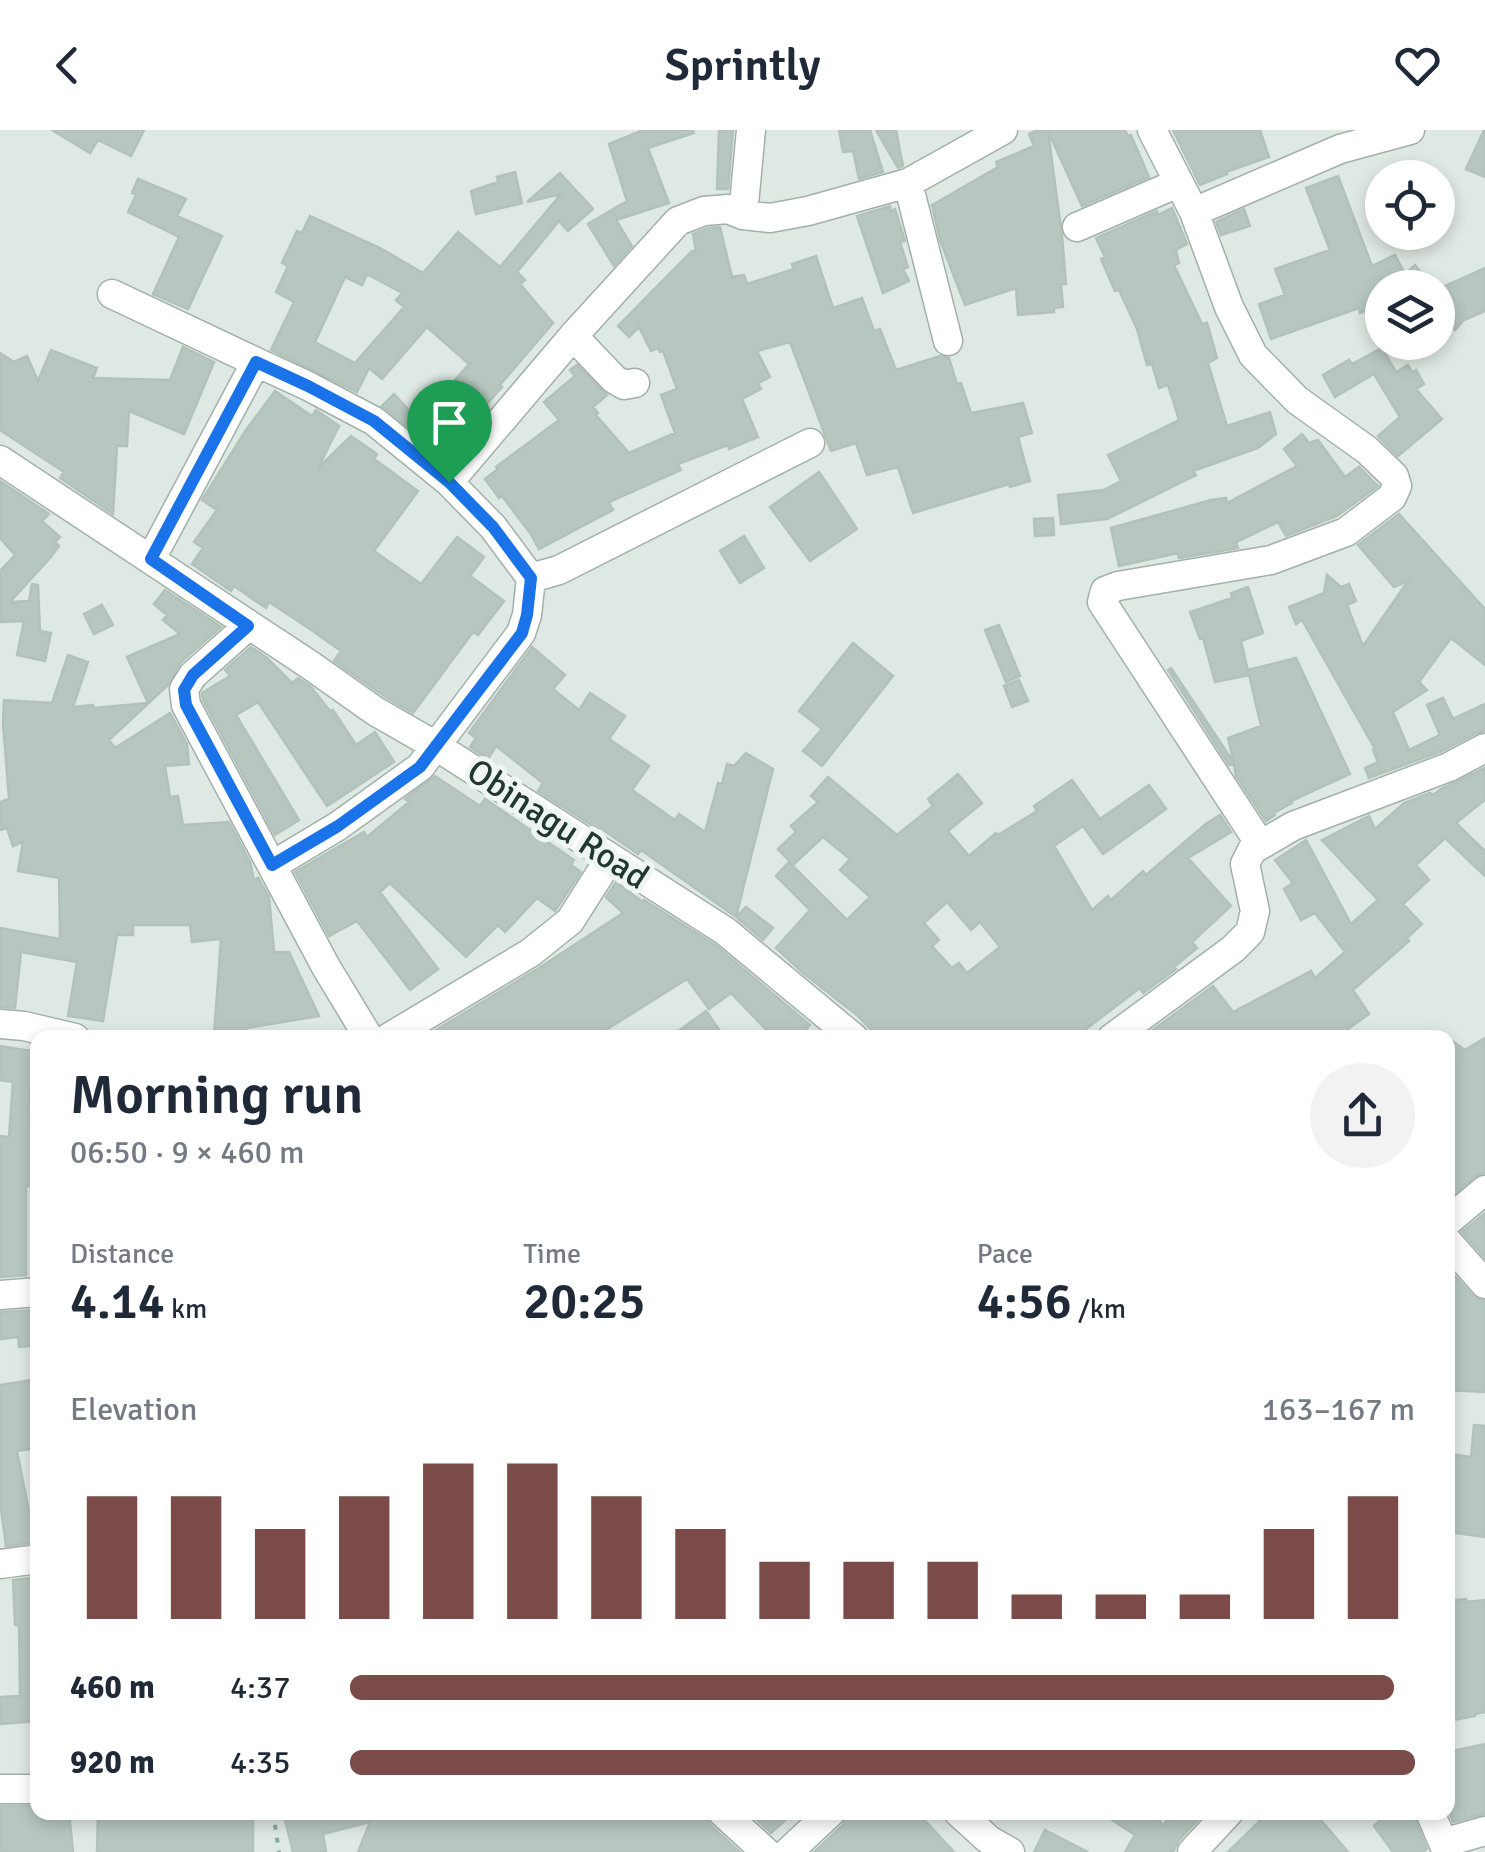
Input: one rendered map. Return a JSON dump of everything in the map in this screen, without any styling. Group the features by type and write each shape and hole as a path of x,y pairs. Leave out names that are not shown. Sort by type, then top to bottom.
{"street":[{"path":"744,215 750,130"},
{"path":"449,482 573,336 678,221 704,211 728,209 770,218 908,183 958,141 1003,130"},
{"path":"1152,130 1194,212 1229,306 1253,355 1297,400 1367,450 1394,476 1397,486 1392,497 1346,532 1271,560 1118,586 1105,592 1102,602 1260,844"},
{"path":"1194,212 1340,150 1410,130"},
{"path":"908,183 948,341"},
{"path":"1077,227 1178,183"},
{"path":"112,294 374,421 449,482 493,527 531,578 522,633 420,767 338,826 272,865"},
{"path":"573,336 614,379 624,385 635,383"},
{"path":"151,559 256,362"},
{"path":"531,578 559,570 810,443"},
{"name":"Obinagu Road","path":"0,460 374,711 436,746 726,930 845,1030"},
{"path":"248,626 193,675 184,690 186,705 363,1030"},
{"path":"1123,1030 1233,950 1250,932 1254,912 1245,864 1252,850 1293,826 1449,767 1485,748"},
{"path":"401,1030 530,953 570,921 610,858"},
{"path":"0,1024 41,1030"},
{"path":"1455,1215 1485,1190"},
{"path":"1455,1250 1485,1284"},
{"path":"0,1296 30,1293"},
{"path":"0,1564 30,1560"},
{"path":"0,1789 30,1789"},
{"path":"731,1820 766,1852"},
{"path":"788,1852 822,1820"},
{"path":"967,1820 988,1840 1010,1852"},
{"path":"1192,1852 1222,1820"},
{"path":"1433,1820 1445,1848 1485,1831"}],"path":[{"path":"274,1820 280,1852"}],"building":[{"path":"52,130 144,130 131,156 98,140 90,153"},
{"path":"643,130 694,133 648,148 669,203 616,220 632,246 614,266 588,224 627,201 609,144"},
{"path":"719,130 733,130 728,189 717,189"},
{"path":"839,130 870,130 883,172 859,179 853,151 843,152"},
{"path":"876,130 896,130 903,166 898,168"},
{"path":"1038,130 1125,130 1131,135 1149,177 1082,206 1048,131 1062,236 1066,284 1061,284 1063,307 1054,308 1054,312 1018,315 1016,288 965,305 940,240 932,205 998,167 996,162 1034,146 1029,134"},
{"path":"1173,130 1260,130 1269,157 1200,185"},
{"path":"1485,130 1485,177 1466,169"},
{"path":"515,172 522,203 476,214 471,191"},
{"path":"560,173 593,209 568,231 559,221 517,272 525,280 520,284 553,323 442,454 382,406 394,394 419,421 469,364 427,327 382,379 369,368 357,392 271,350 294,302 276,292 288,266 282,263 297,231 302,233 310,216 423,273 458,232 500,267 561,194 527,202","holes":["367,274 402,293 396,300 404,307 355,363 315,342 345,277 362,285"]},
{"path":"1338,176 1372,266 1395,255 1403,270 1365,270 1365,311 1360,313 1359,308 1271,339 1259,304 1285,295 1275,269 1330,250 1306,188"},
{"path":"138,179 186,199 177,216 222,236 188,309 153,294 179,237 128,212"},
{"path":"890,206 891,211 895,209 905,241 900,242 908,267 903,269 909,281 883,293 857,216"},
{"path":"1172,208 1187,244 1176,250 1179,263 1174,265 1202,324 1207,323 1217,358 1208,363 1227,426 1270,412 1276,434 1258,448 1193,471 1196,475 1107,519 1061,524 1058,495 1104,490 1121,481 1108,455 1179,420 1168,385 1159,388 1152,364 1147,365 1137,329 1119,290 1115,291 1096,238"},
{"path":"1244,209 1250,226 1221,235 1216,222"},
{"path":"720,227 732,277 744,275 747,284 794,269 792,264 816,256 833,308 862,298 874,331 880,329 896,370 940,356 949,358 971,413 1023,403 1032,433 1018,437 1030,481 913,513 898,467 867,475 856,443 831,451 790,342 757,351 770,377 758,383 761,389 742,399 758,437 678,464 681,470 609,502 613,510 539,549 502,496 499,498 485,479 559,420 544,402 575,376 570,370 577,365 607,395 593,407 596,415 629,453 675,433 661,395 677,389 663,351 651,351 639,327 629,337 618,326 696,251 693,234"},
{"path":"1485,268 1485,311 1464,320 1455,330 1455,281"},
{"path":"183,347 214,362 184,434 129,411 127,446 117,446 113,514 60,478 64,472 0,430 0,353 14,362 27,356 38,381 51,350 97,368 93,378 170,380"},
{"path":"1365,357 1389,360 1396,372 1408,365 1424,384 1416,389 1442,419 1398,456 1378,436 1400,417 1374,374 1335,397 1323,375 1349,360 1352,364"},
{"path":"275,391 312,416 316,410 339,426 318,468 351,436 377,454 374,459 418,491 374,551 421,584 457,537 484,557 470,576 504,601 478,635 473,632 413,713 334,661 341,651 307,627 269,602 266,608 234,586 231,591 192,564 203,548 194,542 217,510 202,500"},
{"path":"1302,434 1309,443 1318,440 1345,477 1359,467 1378,486 1337,516 1286,536 1278,522 1236,542 1238,548 1179,558 1178,553 1119,566 1111,528 1211,500 1226,498 1227,503 1297,466 1284,449"},
{"path":"819,472 857,529 810,561 770,507"},
{"path":"0,481 49,514 42,521 60,537 50,558 10,602 29,601 32,584 38,585 40,631 51,633 45,661 17,655 24,621 0,622 0,571 15,555 0,538"},
{"path":"1399,514 1485,609 1485,665 1451,638 1419,682 1427,690 1393,712 1409,750 1440,735 1427,705 1443,698 1453,719 1485,704 1485,731 1369,778 1365,768 1378,762 1375,749 1302,620 1296,624 1289,607 1324,593 1327,575 1341,587 1349,584 1356,601 1347,605 1363,646 1408,581 1394,587 1358,545"},
{"path":"1053,518 1054,535 1035,536 1034,519"},
{"path":"744,536 764,568 740,583 720,551"},
{"path":"1248,587 1263,633 1241,641 1249,675 1215,682 1203,638 1200,639 1190,612 1232,598 1231,593"},
{"path":"165,590 221,627 181,662 168,685 109,740 115,748 170,713 187,744 189,764 165,766 170,797 178,796 183,825 229,822 250,862 254,880 258,878 269,897 274,952 289,952 319,1016 247,1030 214,1030 221,939 192,942 190,925 133,925 133,935 117,935 103,1021 68,1016 77,962 21,952 15,1008 0,1007 0,928 60,939 59,878 18,871 23,842 13,846 7,828 0,830 0,802 9,799 4,700 52,703 68,655 88,662 73,707 148,703 127,657 180,634 163,620 167,615 154,604"},
{"path":"102,605 113,625 94,634 84,614"},
{"path":"999,625 1020,676 1006,682 985,630"},
{"path":"853,643 893,676 822,766 803,751 822,729 799,711"},
{"path":"251,647 292,683 298,678 311,687 333,710 356,745 375,732 394,762 327,806 258,702 236,715 299,820 275,835 202,693 230,676 225,670"},
{"path":"532,647 565,675 553,689 579,710 590,693 625,716 609,739 649,766 632,790 675,820 679,814 705,832 727,764 734,766 746,753 773,769 736,917 641,850 638,854 538,791 543,783 496,746 488,759 470,747 476,738 469,733"},
{"path":"1296,658 1350,774 1291,801 1266,821 1236,776 1234,764 1229,765 1168,670 1171,668 1234,763 1228,738 1261,726 1248,670"},
{"path":"1019,680 1028,701 1012,707 1004,686"},
{"path":"1485,768 1485,800 1457,822 1485,851 1485,876 1445,838 1416,865 1429,880 1403,904 1422,924 1407,938 1409,941 1353,990 1369,1014 1348,1030 1153,1030 1213,986 1233,1012 1311,971 1315,978 1345,952 1315,913 1301,920 1284,889 1293,883 1275,860 1306,840 1351,924 1378,900 1322,840 1369,816 1375,829 1404,803"},
{"path":"958,774 982,803 948,831 969,856 996,833 1037,811 1034,806 1072,780 1100,819 1149,785 1166,809 1103,854 1083,826 1054,846 1092,910 1108,896 1111,900 1143,871 1146,875 1220,815 1231,832 1188,858 1231,906 1192,942 1197,948 1176,969 1143,993 1140,988 1085,1030 871,1030 776,948 810,910 776,876 789,862 847,920 870,897 840,870 850,859 823,837 793,865 778,849 796,832 791,826 818,802 811,796 828,777 897,835 933,806 928,799","holes":["947,902 971,930 980,922 1000,947 967,973 959,963 952,968 932,946 939,940 924,923"]},
{"path":"435,776 480,806 485,799 574,860 571,865 581,872 555,911 537,898 505,932 498,925 466,957 390,883 380,892 438,969 410,990 357,921 329,936 295,872 364,832 367,837"},
{"path":"616,882 715,945 810,1025 805,1030 766,1030 731,993 709,1009 687,979 606,1030 436,1030 623,913 606,897"},
{"path":"746,907 773,928 763,940 736,917"},
{"path":"706,1011 719,1030 680,1030"},
{"path":"1485,1038 1485,1173 1455,1193 1455,1043 1465,1050"},
{"path":"0,1046 30,1051 26,1275 0,1277 0,1136 9,1137 13,1082 0,1080"},
{"path":"1485,1213 1485,1258 1462,1232"},
{"path":"1455,1276 1473,1296 1485,1301 1485,1392 1455,1390"},
{"path":"30,1310 30,1346 19,1347 18,1337 0,1339 0,1312"},
{"path":"30,1380 30,1449 17,1451 30,1512 30,1543 6,1546 0,1502 0,1385"},
{"path":"1474,1425 1485,1426 1485,1537 1455,1533 1455,1455 1471,1457"},
{"path":"30,1578 30,1722 0,1724 0,1697 20,1696 19,1625 15,1625 13,1580"},
{"path":"1455,1600 1485,1600 1485,1712 1455,1720"},
{"path":"1485,1744 1485,1814 1453,1822 1455,1820 1455,1750"},
{"path":"0,1806 30,1806 30,1820 70,1820 73,1852 0,1852"},
{"path":"98,1820 253,1820 253,1852 97,1852"},
{"path":"285,1820 708,1820 740,1852 358,1852 370,1822 323,1834 326,1852 293,1852"},
{"path":"757,1820 785,1820 771,1833"},
{"path":"845,1820 924,1820 954,1852 814,1852"},
{"path":"1112,1820 1159,1820 1162,1826 1168,1820 1198,1820 1173,1852 1125,1852 1135,1835"},
{"path":"1261,1820 1321,1820 1348,1852 1228,1852"},
{"path":"1380,1820 1415,1820 1427,1849 1393,1852 1374,1826"},
{"path":"1045,1830 1088,1852 1034,1852"}],"route":[{"path":"256,362 374,421 449,482 493,527 531,578 522,633 420,767 338,826 272,865 186,705 184,690 193,675 248,626 151,559 256,362"}]}
